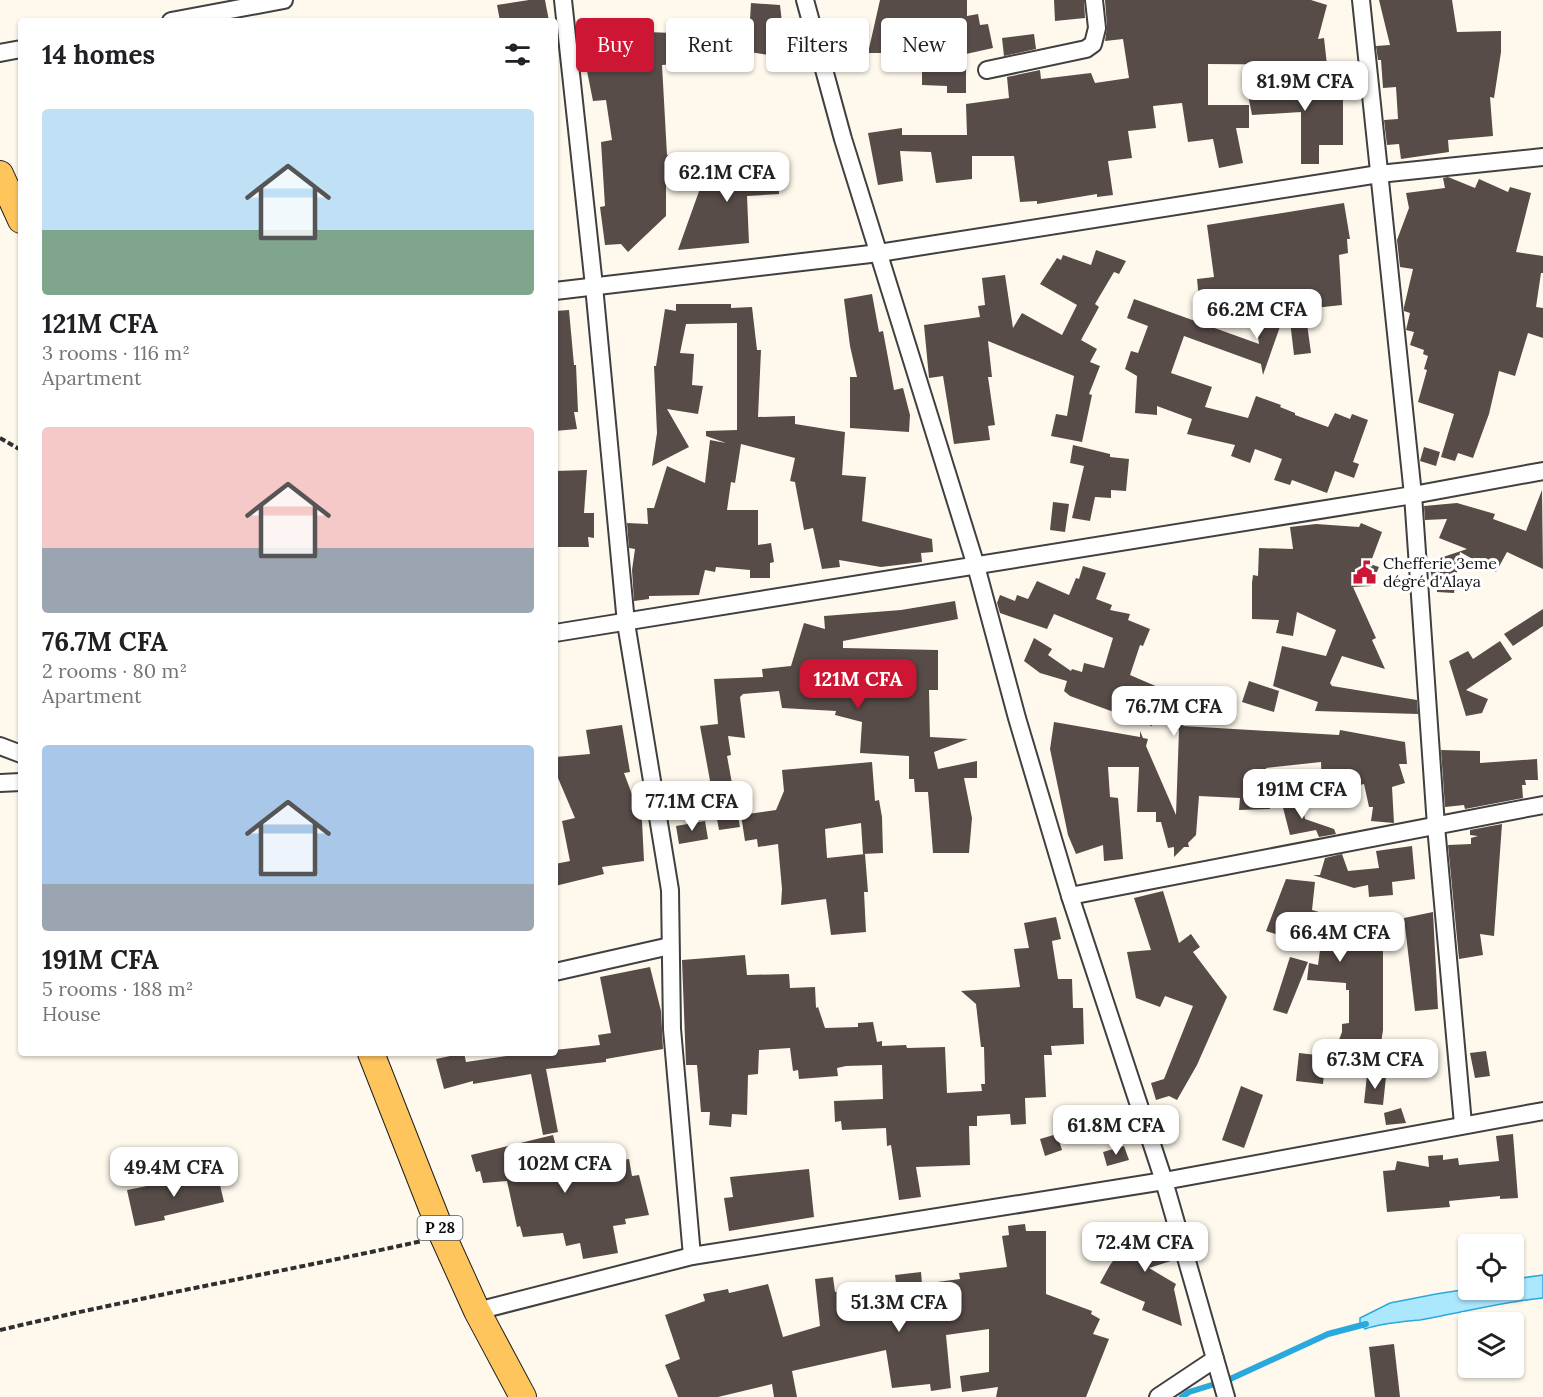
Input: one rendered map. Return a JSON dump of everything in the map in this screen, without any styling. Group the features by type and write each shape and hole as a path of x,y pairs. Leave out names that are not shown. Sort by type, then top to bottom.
{"main road":[{"path":"0,174 18,213"},
{"name":"P 28","path":"372,1056 443,1236 477,1311 523,1397"}],"street":[{"path":"187,18 284,0"},
{"path":"563,0 594,286 626,623 670,890 672,1029 692,1256"},
{"path":"805,0 843,139 976,567 1017,718 1070,896 1164,1181 1226,1397"},
{"path":"987,70 1086,49 1093,44 1097,28 1094,0"},
{"path":"1361,0 1413,495 1436,826 1463,1124"},
{"path":"0,53 18,50"},
{"path":"558,291 879,253 1379,174 1543,157"},
{"path":"558,633 976,567 1413,495 1543,471"},
{"path":"0,746 18,752"},
{"path":"0,783 18,782"},
{"path":"1070,896 1543,805"},
{"path":"558,971 670,946"},
{"path":"477,1311 692,1256 1164,1181 1543,1111"},
{"path":"1158,1397 1215,1359"}],"path":[{"path":"0,438 18,448"},
{"path":"0,1330 112,1303 254,1278 443,1236"}],"water":[{"path":"1543,1275 1543,1298 1365,1329 1360,1323 1360,1318 1390,1303 1458,1291 1458,1300 1524,1300 1524,1278"}],"building":[{"path":"545,0 548,18 499,18 497,5"},
{"path":"880,0 967,0 967,16 978,14 980,25 988,24 993,48 967,54 967,18 881,18 881,53 869,53"},
{"path":"1054,0 1084,0 1085,18 1055,21"},
{"path":"1105,0 1311,0 1327,5 1318,39 1324,38 1327,65 1208,64 1208,105 1249,105 1249,128 1236,128 1243,163 1219,168 1213,139 1188,142 1182,103 1153,106 1156,128 1128,131 1132,158 1108,161 1113,195 1097,197 1097,194 1037,204 1037,201 1020,202 1014,156 972,156 972,179 936,183 931,152 900,151 903,181 878,185 868,133 902,128 902,135 967,135 966,104 1009,98 1007,77 1040,70 1041,79 1091,73 1095,83 1129,78 1123,39 1105,41 1107,27"},
{"path":"1379,0 1452,0 1457,32 1501,31 1501,52 1494,98 1490,97 1493,136 1448,140 1449,152 1401,159 1399,144 1387,145 1384,120 1398,119 1396,87 1383,88 1381,60 1378,60 1376,46 1390,45"},
{"path":"751,3 780,5 781,18 766,18 766,55 754,53 754,18 750,18"},
{"path":"654,32 666,33 666,65 662,65 667,155 679,154 682,182 666,182 666,216 628,252 621,244 605,245 600,207 605,206 601,142 612,140 606,100 593,101 587,72 654,72"},
{"path":"1034,34 1036,49 1004,56 1002,38"},
{"path":"922,72 966,72 966,93 947,93 947,86 922,85"},
{"path":"1327,75 1327,97 1343,97 1343,145 1319,145 1319,164 1301,164 1301,112 1252,115 1247,90"},
{"path":"733,155 758,155 759,170 778,169 779,194 747,196 749,243 678,250 707,169 715,169 713,162 734,158"},
{"path":"1448,177 1475,188 1479,179 1508,192 1510,187 1531,193 1516,252 1543,256 1543,273 1541,273 1536,307 1543,308 1543,338 1528,333 1515,376 1499,371 1489,414 1473,458 1458,453 1455,461 1441,457 1454,414 1418,402 1427,370 1424,369 1428,356 1423,354 1424,350 1410,345 1414,332 1406,330 1410,313 1404,311 1404,307 1413,269 1400,267 1397,240 1409,208 1406,193 1445,188 1443,178"},
{"path":"1344,203 1350,239 1347,239 1348,253 1339,255 1342,305 1305,309 1311,353 1294,355 1288,304 1263,375 1261,364 1184,336 1171,373 1212,387 1205,407 1248,418 1256,396 1281,405 1280,407 1295,415 1328,427 1335,413 1350,419 1352,414 1368,420 1353,462 1359,464 1354,478 1335,471 1327,493 1292,480 1290,485 1274,480 1282,459 1255,449 1250,463 1231,456 1235,445 1187,434 1192,419 1157,406 1157,415 1135,413 1137,376 1125,369 1131,351 1138,353 1148,326 1127,318 1134,299 1259,344 1253,301 1200,309 1197,279 1214,277 1207,225"},
{"path":"1096,250 1126,261 1119,274 1114,272 1095,304 1099,307 1081,340 1097,349 1090,362 1100,366 1089,394 1092,395 1082,442 1051,436 1056,414 1067,416 1074,376 988,341 992,377 988,377 995,425 988,426 990,440 954,444 943,376 929,378 924,325 980,317 978,306 985,305 982,278 1005,275 1013,328 1022,313 1062,335 1077,305 1040,284 1057,258 1061,260 1063,255 1091,265"},
{"path":"872,294 879,332 883,331 894,390 903,388 910,415 909,432 850,428 850,377 857,377 850,346 844,299"},
{"path":"676,304 731,304 731,308 752,307 757,350 761,350 758,417 795,416 795,424 845,432 842,475 866,477 862,521 932,539 933,552 921,553 922,562 881,567 839,560 840,567 822,569 813,528 804,530 795,482 790,481 795,458 741,444 735,483 731,482 727,510 758,510 758,545 771,543 774,562 770,563 770,578 750,578 750,570 716,567 715,572 705,570 699,595 649,596 649,599 634,601 632,570 635,549 629,548 627,523 648,524 647,508 654,508 667,466 705,483 710,440 726,443 706,436 706,431 737,430 737,323 686,324 680,353 694,354 692,385 703,386 698,414 667,409 689,447 652,466 657,433 654,366 656,366 665,309 676,311"},
{"path":"569,310 574,365 576,365 578,412 574,412 577,429 558,431 558,311"},
{"path":"1073,445 1110,454 1110,457 1129,459 1126,491 1111,490 1111,498 1095,497 1090,521 1072,518 1084,466 1070,463"},
{"path":"1424,447 1440,452 1436,466 1420,461"},
{"path":"587,470 584,513 594,513 594,538 588,537 589,547 558,547 558,471"},
{"path":"1542,490 1543,569 1507,552 1496,572 1460,552 1454,593 1437,592 1437,581 1433,581 1428,562 1467,549 1439,538 1447,519 1425,520 1424,506 1457,503 1495,514 1493,519 1526,531"},
{"path":"1053,502 1069,504 1065,532 1050,530"},
{"path":"1361,523 1382,532 1370,564 1379,567 1371,586 1353,587 1376,638 1372,640 1385,669 1342,656 1330,683 1332,686 1417,700 1418,714 1315,711 1318,702 1273,686 1282,646 1326,656 1336,630 1297,612 1293,636 1276,633 1279,620 1252,619 1252,583 1253,575 1258,576 1259,548 1293,549 1290,527 1316,524 1359,527"},
{"path":"1083,566 1106,573 1096,599 1112,605 1110,610 1130,614 1128,620 1150,629 1143,646 1140,645 1130,675 1181,697 1178,705 1190,709 1183,726 1339,735 1340,730 1405,742 1407,764 1399,764 1405,783 1392,787 1394,823 1371,821 1373,807 1369,807 1364,784 1331,793 1322,791 1321,762 1266,768 1270,809 1239,810 1240,798 1199,796 1196,835 1188,843 1189,847 1184,847 1174,857 1174,847 1168,848 1161,822 1156,822 1156,812 1137,812 1139,767 1108,767 1110,797 1118,798 1123,859 1104,861 1103,845 1076,854 1068,835 1050,749 1054,722 1140,737 1140,731 1143,738 1148,739 1146,746 1176,815 1179,730 1154,720 1152,726 1070,696 1064,691 1067,681 1040,673 1024,661 1034,638 1052,649 1048,655 1071,671 1072,669 1082,672 1084,663 1104,668 1113,638 1054,614 1047,629 1000,613 997,603 1000,595 1015,601 1017,595 1028,599 1037,581 1069,595 1076,578 1079,579"},
{"path":"955,601 958,619 843,641 843,648 938,650 938,690 929,690 930,737 968,739 934,752 938,769 977,761 977,778 964,778 972,818 969,853 933,853 928,792 915,792 914,779 909,779 909,756 860,753 862,722 835,715 836,711 782,708 779,691 743,694 740,697 745,738 728,736 731,755 727,756 740,827 719,830 700,726 718,724 714,679 763,677 762,669 791,666 804,623 825,629 824,616 901,610"},
{"path":"1543,609 1543,626 1513,646 1504,634"},
{"path":"1500,641 1512,659 1466,690 1488,699 1482,713 1466,716 1449,661 1468,651 1473,659"},
{"path":"1249,681 1279,691 1274,712 1242,702"},
{"path":"622,725 630,772 624,773 642,821 644,861 602,867 604,874 558,885 558,863 570,861 562,821 575,818 558,778 558,757 590,754 586,730"},
{"path":"1441,750 1480,751 1480,763 1537,759 1538,780 1525,780 1526,785 1522,785 1523,798 1465,809 1464,805 1445,807"},
{"path":"872,762 875,801 879,800 882,817 883,853 863,854 861,823 825,829 827,858 865,854 868,892 864,892 866,932 831,935 826,899 781,905 778,844 758,847 757,839 745,841 741,815 776,810 784,791 782,770"},
{"path":"1301,798 1305,819 1334,829 1336,834 1319,837 1316,830 1290,835 1281,800"},
{"path":"705,821 708,839 679,844 676,826"},
{"path":"1502,824 1494,936 1480,934 1483,955 1459,959 1448,845 1471,844 1471,838 1478,836 1470,835 1470,830"},
{"path":"1412,846 1415,879 1392,882 1393,895 1369,897 1368,885 1354,888 1313,875 1320,875 1325,858 1342,854 1348,871 1379,868 1376,851"},
{"path":"1286,879 1315,882 1312,910 1383,930 1383,1030 1379,1056 1357,1055 1335,1050 1342,1032 1342,1024 1349,1023 1349,990 1346,990 1346,983 1307,980 1309,963 1318,965 1322,935 1293,928 1290,939 1266,931"},
{"path":"1163,891 1179,943 1191,934 1200,947 1193,952 1227,997 1197,1065 1177,1100 1169,1096 1156,1100 1151,1083 1164,1079 1193,1006 1165,996 1160,1007 1136,998 1127,952 1151,950 1134,898"},
{"path":"1433,912 1438,1009 1415,1011 1404,918"},
{"path":"1056,917 1061,939 1052,941 1058,979 1072,979 1073,1008 1083,1008 1084,1044 1051,1046 1052,1055 1044,1055 1046,1097 1025,1098 1026,1124 1011,1125 1010,1114 977,1116 977,1126 969,1126 970,1165 916,1167 921,1197 899,1200 891,1145 887,1146 886,1128 842,1130 841,1121 835,1122 834,1101 883,1099 882,1065 846,1066 837,1068 838,1076 799,1079 798,1070 793,1071 790,1048 759,1050 758,1074 748,1075 747,1115 732,1114 731,1127 709,1125 710,1112 701,1112 697,1065 686,1065 682,960 745,955 747,975 789,974 790,988 815,987 816,1008 818,1007 825,1028 858,1027 858,1023 873,1022 877,1042 882,1041 882,1046 945,1047 947,1093 982,1091 981,1084 985,1084 984,1047 981,1047 976,1004 961,991 1020,987 1014,949 1029,948 1024,923"},
{"path":"1290,957 1308,962 1287,1014 1273,1010"},
{"path":"650,967 661,1011 663,1049 606,1059 606,1062 546,1069 558,1132 543,1135 531,1074 473,1084 473,1081 444,1089 436,1059 465,1056 466,1062 507,1056 558,1056 558,1050 600,1045 598,1035 611,1033 600,977"},
{"path":"1486,1051 1490,1076 1475,1078 1470,1053"},
{"path":"1299,1053 1326,1056 1323,1084 1296,1081"},
{"path":"1367,1075 1386,1077 1383,1105 1364,1103"},
{"path":"1241,1086 1263,1095 1244,1148 1222,1140"},
{"path":"1401,1108 1406,1123 1386,1125 1384,1113"},
{"path":"1057,1134 1062,1150 1045,1156 1040,1139"},
{"path":"1513,1134 1518,1198 1500,1199 1500,1196 1449,1201 1450,1207 1387,1212 1383,1171 1395,1170 1397,1161 1429,1167 1428,1156 1443,1155 1443,1160 1458,1158 1459,1165 1499,1161 1496,1136"},
{"path":"553,1135 562,1169 629,1159 632,1176 639,1175 649,1215 625,1219 626,1224 613,1226 618,1253 583,1259 580,1243 566,1246 563,1233 523,1237 520,1226 517,1227 507,1181 483,1183 480,1171 476,1172 471,1155"},
{"path":"1124,1146 1129,1160 1107,1166 1103,1152"},
{"path":"809,1169 814,1217 729,1231 724,1198 733,1197 730,1177"},
{"path":"217,1172 224,1202 164,1216 165,1220 135,1226 127,1190"},
{"path":"1025,1224 1026,1231 1046,1231 1046,1294 1092,1311 1091,1314 1100,1319 1093,1334 1109,1339 1086,1397 996,1397 998,1387 962,1392 960,1376 989,1372 989,1329 946,1335 951,1388 931,1391 930,1384 892,1388 886,1350 792,1371 797,1397 774,1397 772,1384 718,1397 678,1397 665,1365 680,1359 665,1315 705,1301 703,1294 728,1289 729,1293 768,1284 783,1337 820,1326 815,1279 833,1277 835,1292 896,1283 895,1275 921,1272 922,1284 960,1279 959,1273 1007,1267 1002,1236 1009,1235 1008,1226"},
{"path":"1140,1224 1164,1232 1168,1240 1174,1260 1149,1268 1176,1284 1174,1289 1182,1326 1142,1310 1145,1302 1100,1283 1110,1265"},
{"path":"1394,1344 1400,1397 1375,1397 1369,1347"}],"waterway":[{"path":"1182,1397 1189,1392 1228,1380 1328,1334 1366,1324"}],"place":[{"name":"Chefferie 3eme dégré d'Alaya","path":"1365,572"}]}
